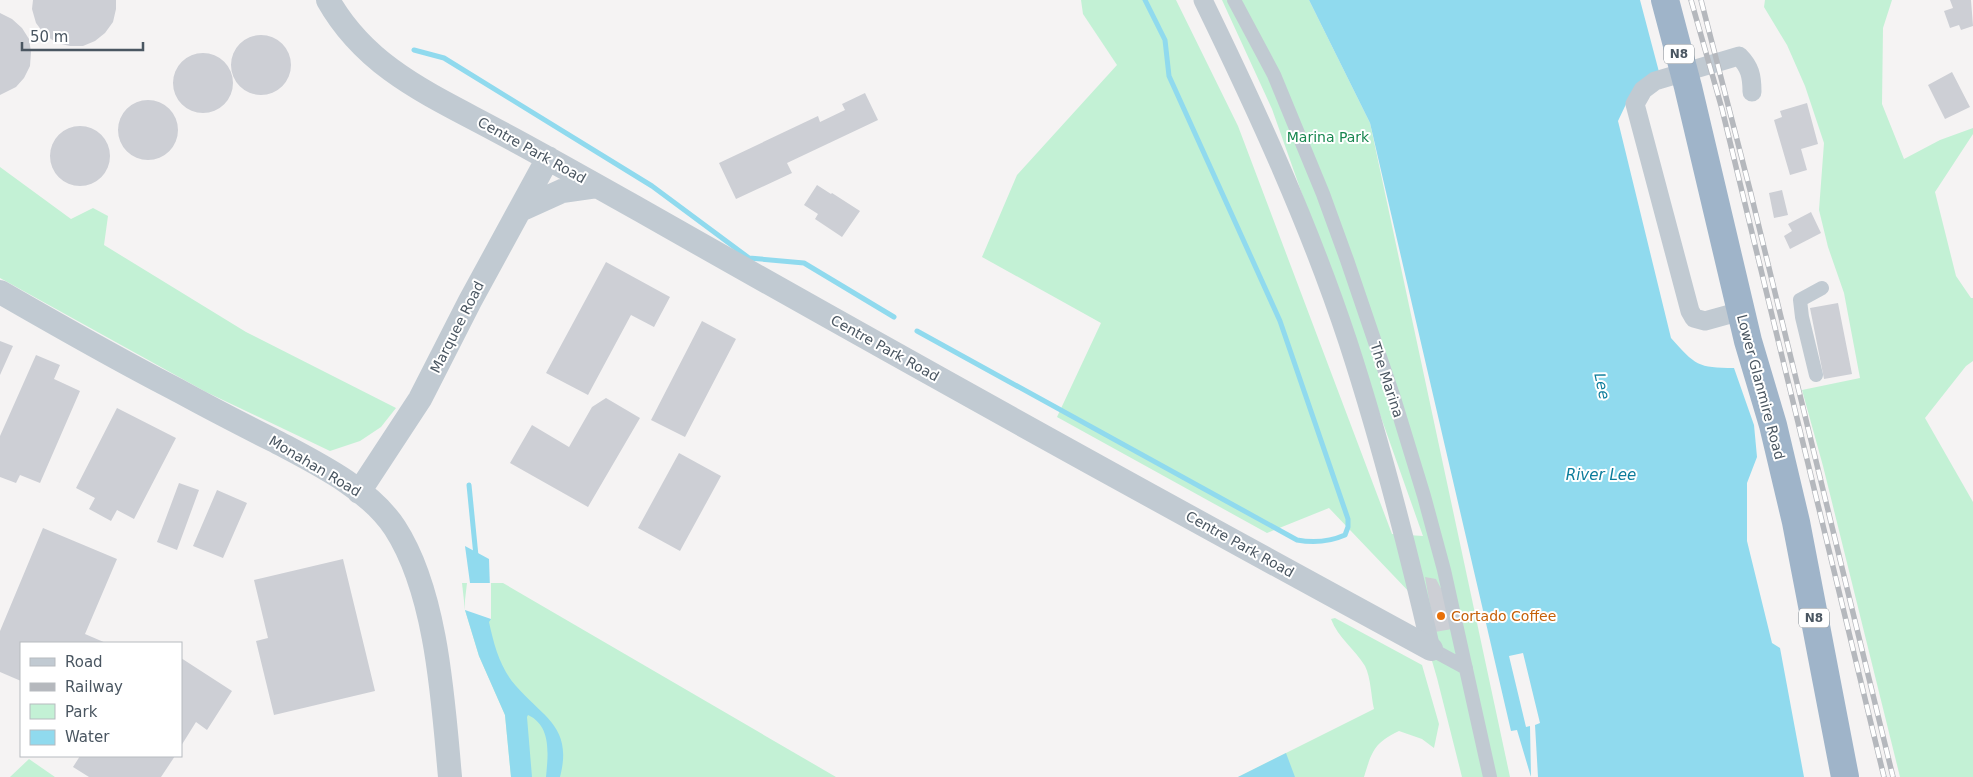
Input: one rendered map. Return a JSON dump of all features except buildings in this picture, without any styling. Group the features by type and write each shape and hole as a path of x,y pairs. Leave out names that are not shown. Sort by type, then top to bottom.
{"highway":[{"name":"Lower Glanmire Road","path":"1665,0 1741,311 1773,425 1796,522 1845,777"}],"street":[{"name":"Centre Park Road","path":"328,0 336,15 363,48 396,75 548,158 774,287 1466,668"},
{"name":"The Marina","path":"1203,0 1246,87 1284,174 1347,340 1378,437 1405,540 1430,649"},
{"name":"The Marina","path":"1234,0 1274,75 1323,194 1394,398 1444,570 1490,777"},
{"path":"1741,311 1705,321 1694,318 1690,311 1636,104 1644,90 1655,81 1739,56 1747,64 1752,78 1752,92"},
{"name":"Marquee Road","path":"359,492 420,398 548,158"},
{"path":"520,210 562,191 597,186"},
{"path":"1816,375 1800,300 1822,288"},
{"name":"Monahan Road","path":"0,292 129,365 303,456 359,492 380,508 402,540 418,579 429,619 439,668 450,777"}],"green space":[{"name":"Marina Park","path":"1081,0 1176,0 1238,126 1392,534 1423,536 1272,109 1222,0 1309,0 1370,123 1510,777 1462,777 1437,678 1413,596 1329,508 1267,533 1057,417 1101,323 982,257 1017,175 1117,65 1083,14"},
{"path":"1765,0 1892,0 1883,28 1882,104 1904,159 1940,140 1973,128 1973,134 1935,192 1956,276 1971,298 1973,298 1973,361 1966,366 1925,418 1973,502 1973,777 1900,777 1823,466 1802,390 1860,378 1844,293 1828,247 1819,210 1824,143 1805,86 1787,45 1764,7"},
{"path":"0,167 71,219 93,208 108,216 104,245 246,332 396,408 381,427 360,441 330,451 206,392 0,278"},
{"path":"462,583 503,583 836,777 511,777 505,715 479,656 465,610"},
{"path":"1335,618 1422,665 1439,724 1434,748 1422,739 1399,731 1384,740 1375,749 1364,777 1238,777 1374,709 1370,681 1365,666 1334,626 1331,619"},
{"path":"29,759 55,777 10,777"}],"water":[{"name":"River Lee","path":"1309,0 1640,0 1663,87 1627,102 1618,121 1671,338 1686,354 1698,363 1712,367 1734,368 1754,425 1757,457 1747,483 1747,541 1772,643 1780,648 1804,777 1531,777 1517,730 1511,731 1370,123"},
{"path":"465,546 489,559 491,619 489,622 496,648 510,679 546,716 559,735 563,746 560,777 546,777 548,751 545,734 536,720 528,715 532,777 511,777 505,715 479,656 465,610 470,583"},
{"path":"1286,753 1295,777 1238,777"}],"pier":[{"path":"467,583 491,583 491,619 465,610"},
{"path":"1523,653 1540,723 1535,725 1538,777 1529,777 1531,776 1530,726 1526,727 1509,656"}],"waterway":[{"path":"917,331 1297,540 1321,541 1345,535 1348,519 1280,321 1169,76 1165,40 1145,0"},
{"path":"414,50 444,58 652,186 749,258 804,263 894,317"},
{"path":"469,485 476,556"}],"railway":[{"path":"1691,0 1722,109 1884,777"},
{"path":"1701,0 1750,190 1893,777"}],"place":[{"name":"Cortado Coffee","path":"1441,616"}],"water label":[{"name":"Lee","path":"1602,386"}]}
